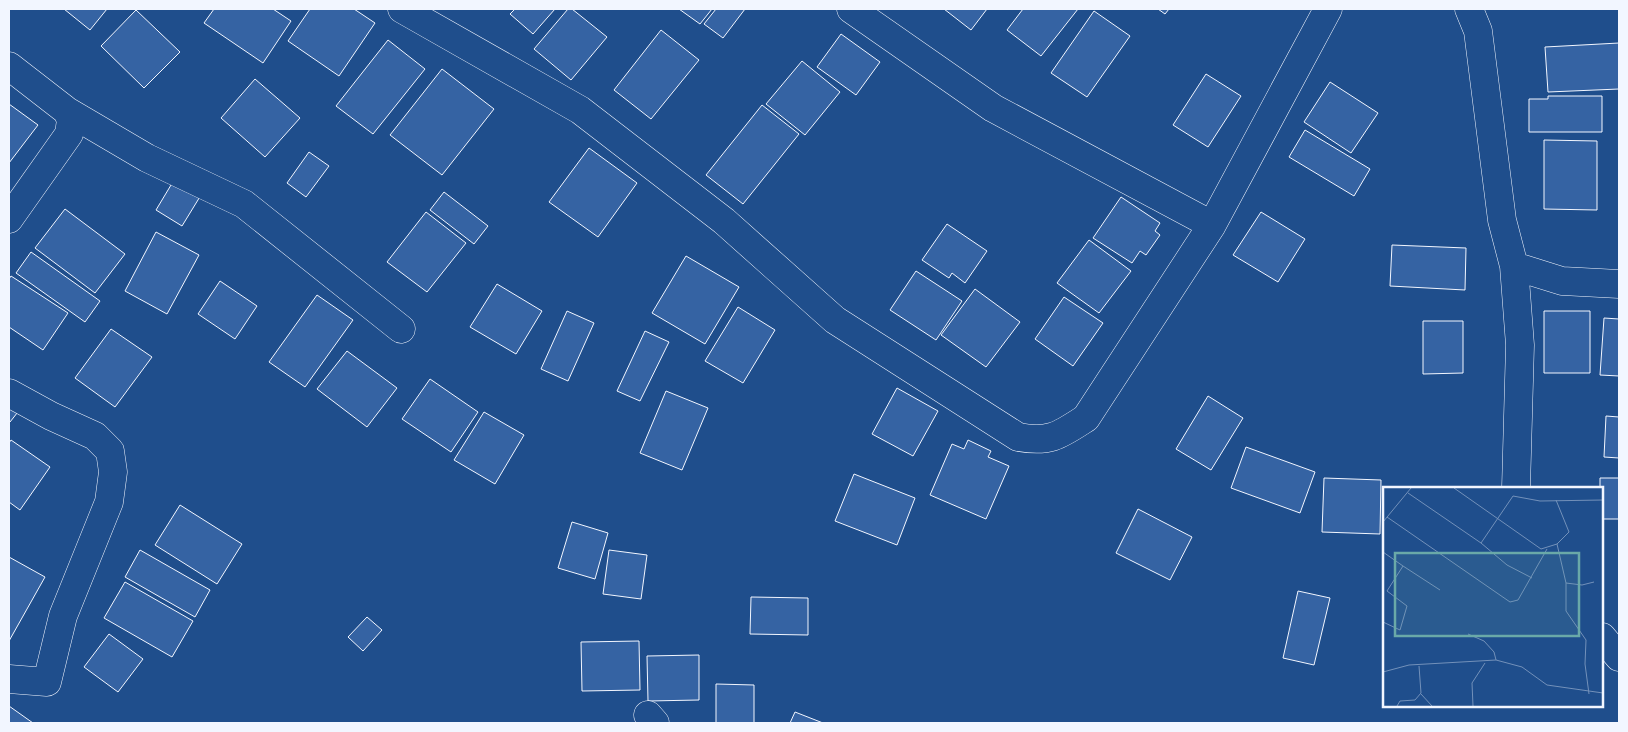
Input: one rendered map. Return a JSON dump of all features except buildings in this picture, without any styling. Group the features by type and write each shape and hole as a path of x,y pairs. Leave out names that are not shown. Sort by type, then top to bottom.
{"street":[{"path":"402,9 580,110 724,221 835,320 1018,437 1034,440 1049,438 1066,431 1086,418 1212,225 1328,9"},
{"path":"851,9 993,108 1212,225"},
{"path":"1469,9 1478,31 1502,220 1514,266 1520,345 1516,487"},
{"path":"9,66 67,111 147,158 244,204 401,329"},
{"path":"9,218 69,134 71,120 67,111"},
{"path":"1514,266 1562,281 1619,284"},
{"path":"9,392 51,416 95,436 110,451 113,472 109,502 63,616 46,682 9,679"},
{"path":"1603,638 1619,657"}]}
